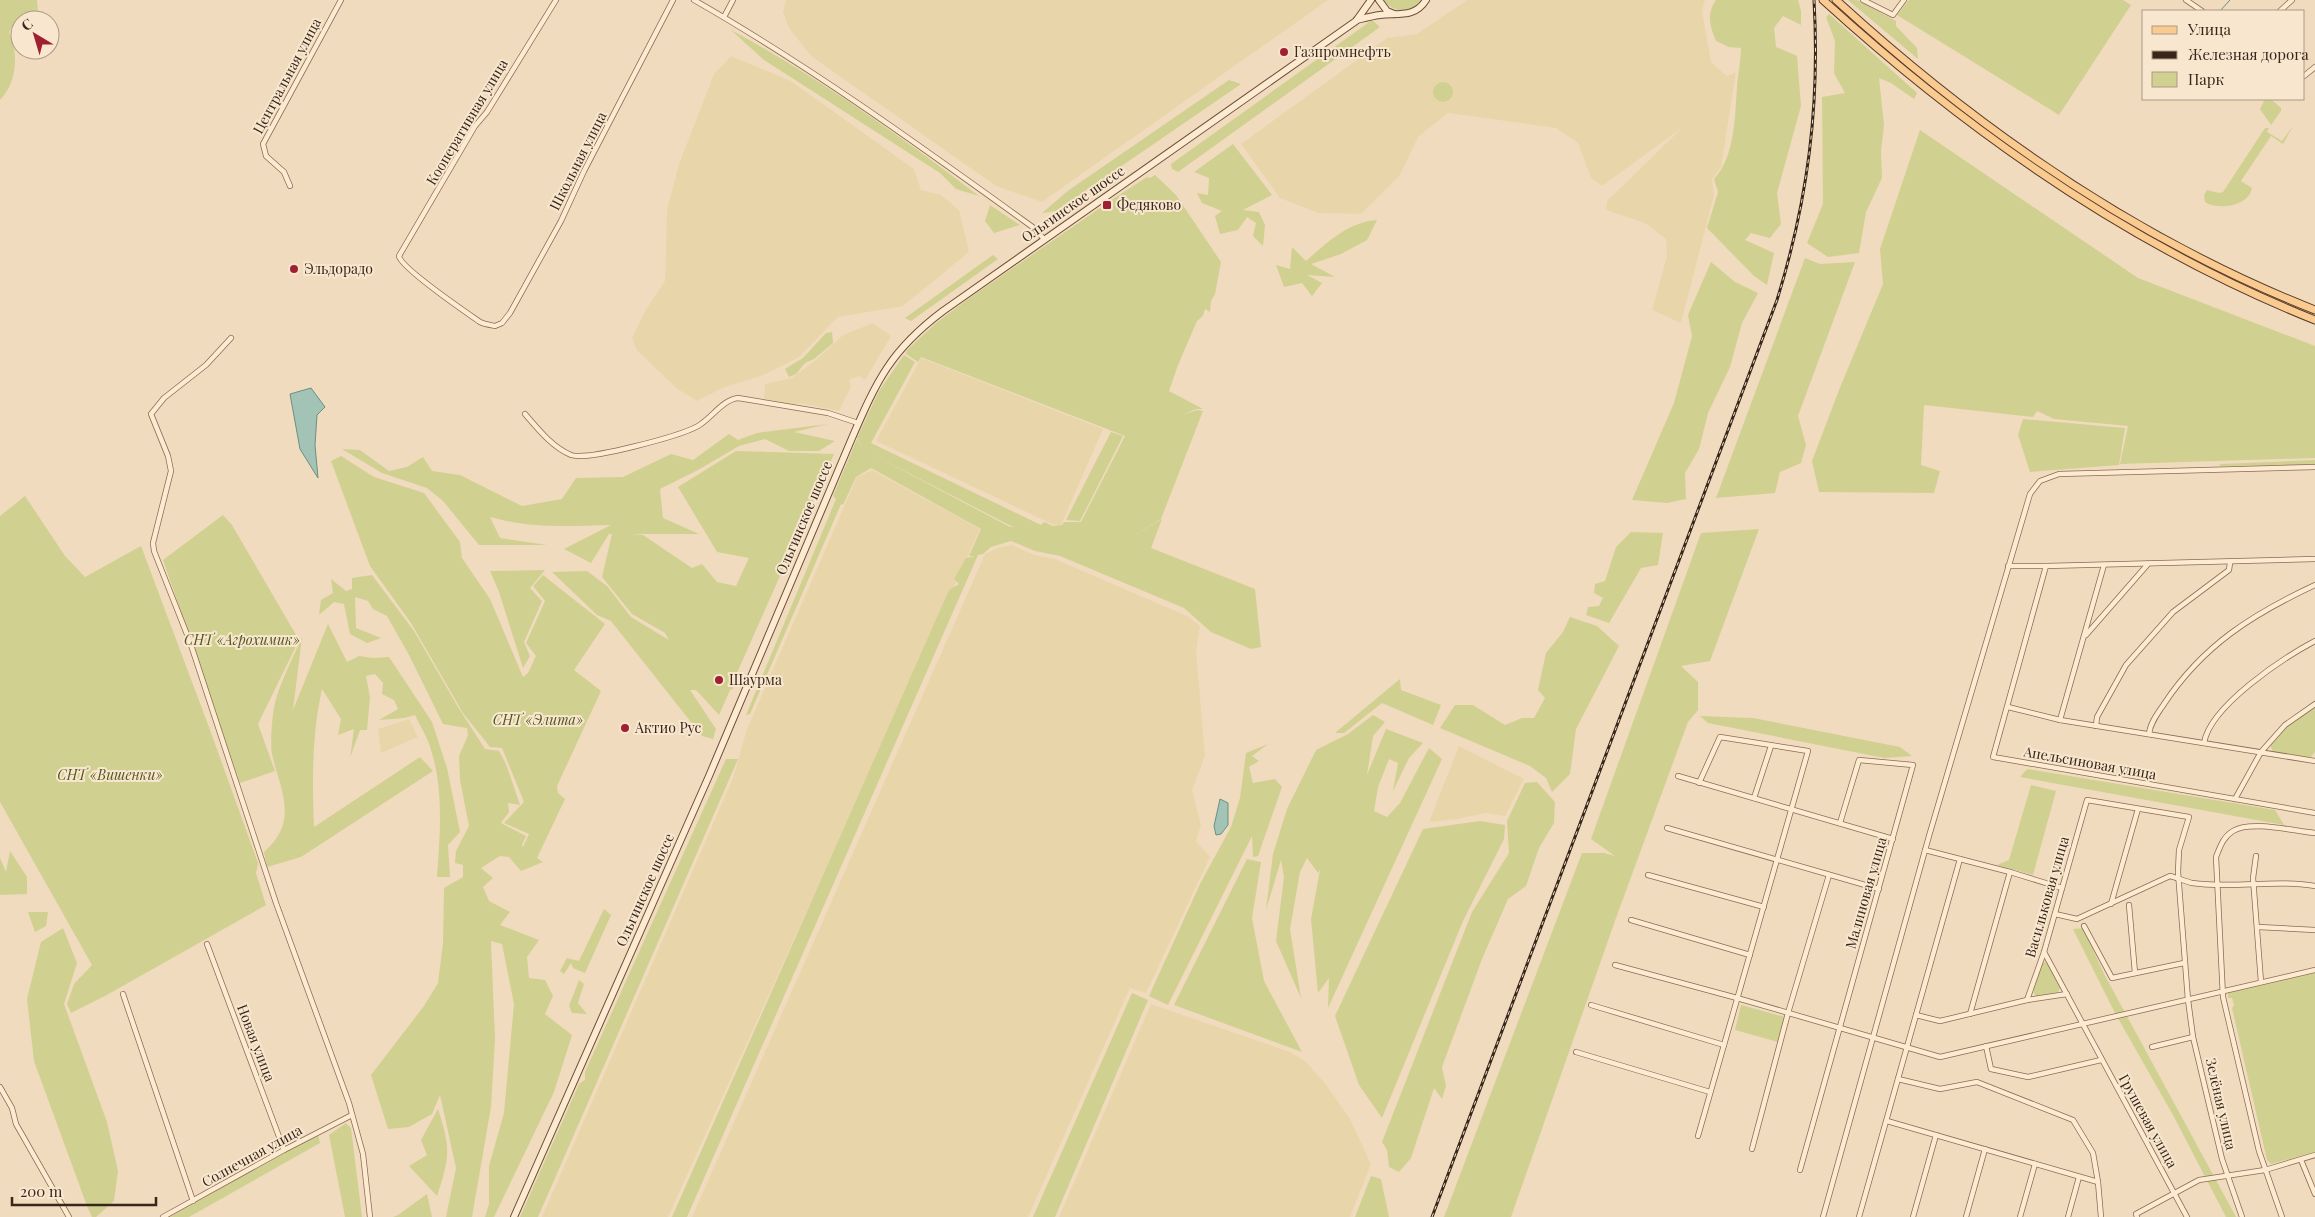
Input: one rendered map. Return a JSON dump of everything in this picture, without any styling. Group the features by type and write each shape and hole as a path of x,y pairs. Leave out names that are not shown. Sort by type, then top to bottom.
{"main road":[{"path":"1356,21 1371,0"},
{"path":"1379,0 1387,10 1395,14"},
{"path":"1356,21 1371,16 1412,13 1419,9 1426,0"},
{"path":"1823,0 1911,76 2021,159 2073,194 2185,262 2272,303 2315,320"},
{"path":"1836,0 1883,42 1944,91 2077,186 2121,214 2223,271 2315,310"},
{"name":"Ольгинское шоссе","path":"514,1217 705,785 858,423 887,366 911,337 943,311 1356,21"}],"street":[{"name":"Центральная улица","path":"290,186 284,172 266,156 263,144 341,0"},
{"name":"Кооперативная улица","path":"495,326 482,323 430,286 402,263 399,256 475,126 487,112 556,0"},
{"name":"Школьная улица","path":"495,326 502,323 510,313 561,221 584,171 672,0"},
{"path":"694,0 779,51 899,131 1034,228 1044,239"},
{"path":"724,17 733,0"},
{"path":"1863,0 1893,15 1904,0"},
{"path":"2186,0 2193,2"},
{"path":"2281,10 2292,0"},
{"path":"2305,75 2315,67"},
{"path":"231,338 206,365 164,398 151,414 168,456 171,470 153,543 157,560 195,658 276,903 352,1115 363,1154 370,1217"},
{"path":"525,414 553,444 579,457 661,438 696,427 725,403 738,398 828,413 858,423"},
{"path":"1823,1217 1925,850 2030,494 2040,481 2059,474 2315,467"},
{"path":"2008,566 2230,563 2315,559"},
{"path":"2096,726 2097,717 2126,665 2173,612 2228,570 2230,563"},
{"path":"2084,637 2148,564"},
{"path":"2060,720 2104,565"},
{"name":"Апельсиновая улица","path":"2046,566 1993,757 2315,813"},
{"path":"2149,734 2155,718 2173,690 2207,652 2246,621 2278,602 2315,585"},
{"path":"2204,743 2206,734 2224,711 2256,679 2288,656 2315,641"},
{"path":"2235,799 2261,752 2285,725 2315,704"},
{"path":"2008,707 2060,720 2315,761"},
{"path":"1698,1136 1808,751 1720,737 1699,782"},
{"path":"1754,798 1771,746"},
{"name":"Малиновая улица","path":"1800,1170 1913,765 1859,760 1840,824"},
{"path":"1678,776 1893,839"},
{"name":"Васильковая улица","path":"2027,1000 2044,952 2087,800 2138,809"},
{"path":"2111,904 2138,809 2189,817 2179,850 2178,878"},
{"path":"2282,1217 2265,1170 2223,991 2216,857 2221,842 2233,830 2250,826 2315,833"},
{"path":"1667,828 1879,889"},
{"path":"1925,850 2010,872 2062,888"},
{"path":"2256,856 2254,883 2261,982"},
{"path":"1859,1217 1960,859"},
{"path":"1970,1014 2010,872"},
{"path":"1648,875 1764,907"},
{"path":"1752,1149 1788,1012 1829,875"},
{"path":"2054,914 2077,920 2170,876 2191,883 2292,882 2315,886"},
{"name":"Зелёная улица","path":"2178,878 2184,963 2193,1037 2227,1177 2242,1217"},
{"path":"2129,905 2135,973"},
{"path":"1631,920 1750,954"},
{"path":"2084,926 2112,978 2184,963"},
{"path":"2258,927 2315,930"},
{"name":"Новая улица","path":"207,944 284,1150"},
{"name":"Грушевая улица","path":"2044,952 2187,1217"},
{"path":"1614,966 1788,1012 1873,1039 1940,1057 2315,970"},
{"path":"123,994 193,1201"},
{"path":"1916,1015 1940,1021 2027,1000 2067,994"},
{"path":"1591,1005 1724,1044"},
{"path":"2152,1047 2193,1037"},
{"path":"1986,1046 1991,1069 2028,1077 2101,1060"},
{"path":"1576,1052 1710,1092"},
{"path":"1898,1079 1940,1089 1977,1082 2073,1120 2093,1152 2102,1217"},
{"path":"0,1087 12,1108 16,1124 69,1217"},
{"name":"Солнечная улица","path":"163,1217 352,1115"},
{"path":"1887,1120 2098,1182"},
{"path":"1912,1217 1936,1135"},
{"path":"1966,1217 1985,1149"},
{"path":"2137,1217 2136,1214 2199,1180 2265,1170 2315,1156"},
{"path":"2301,1160 2315,1194"},
{"path":"2020,1217 2035,1164"},
{"path":"2068,1217 2079,1177"}],"shaded area":[{"path":"786,0 1328,0 1042,202 996,186 811,56 789,28 783,12"},
{"path":"1467,0 1705,0 1702,11 1711,62 1727,76 1736,72 1721,167 1712,179 1714,195 1681,323 1652,310 1667,256 1666,239 1645,223 1606,210 1607,201 1683,127 1602,186 1591,178 1578,143 1556,128 1448,113 1418,137 1400,175 1361,214 1318,213 1280,198 1241,144 1387,38 1417,34"},
{"path":"731,56 791,81 914,169 921,190 941,195 959,210 969,252 903,306 838,317 799,357 766,374 725,387 697,401 676,388 637,350 632,338 645,311 665,281 667,210 679,164 714,74"},
{"path":"873,323 891,336 865,380 859,376 849,380 851,386 839,411 800,403 794,405 764,399 765,384 792,378 816,360 843,335"},
{"path":"921,358 1103,429 1061,525 1054,525 876,441"},
{"path":"311,388 325,407 317,415 315,445 318,478 300,449 290,394"},
{"path":"872,470 980,529 668,1217 542,1217 733,778 747,729 857,477"},
{"path":"1012,545 1034,555 1055,559 1187,616 1200,626 1196,651 1205,756 1192,790 1201,825 1196,841 1210,857 1146,993 1130,988 1028,1217 692,1217 985,554 997,548"},
{"path":"409,719 418,737 381,753 378,729"},
{"path":"1459,746 1524,779 1505,816 1486,813 1458,819 1429,822"},
{"path":"1220,799 1228,803 1228,825 1221,834 1216,835 1214,826"},
{"path":"1151,1004 1290,1052 1305,1061 1324,1082 1350,1119 1371,1164 1350,1217 1059,1217"}],"green space":[{"path":"0,0 37,0 38,10 10,10 10,60 15,60 15,68 10,85 0,100"},
{"path":"1384,0 1421,0 1413,8 1397,10"},
{"path":"1716,0 1798,0 1801,11 1801,25 1783,16 1774,28 1776,47 1797,56 1801,106 1777,193 1781,224 1770,238 1751,233 1745,240 1774,253 1767,285 1754,276 1707,228 1718,192 1714,179 1726,159 1733,136 1741,53 1741,48 1729,47 1716,41 1710,15"},
{"path":"1848,0 1857,0 1896,21 1896,26 1917,48 1918,59"},
{"path":"1909,0 2123,0 2131,5 2059,115 1897,15"},
{"path":"1829,14 1917,93 1914,99 1891,83 1879,78 1884,125 1881,151 1882,178 1866,212 1859,253 1828,257 1807,243 1823,204 1822,97 1845,93 1834,73 1835,41 1826,17"},
{"path":"1372,20 1380,27 1178,172 1172,169 1171,164"},
{"path":"731,30 827,87 919,151 979,196 956,189 940,173 764,60"},
{"path":"1229,80 1241,84 1056,211 1042,213 1069,190"},
{"path":"1439,82 1447,82 1453,88 1453,96 1447,102 1439,102 1433,96 1433,88"},
{"path":"2264,100 2269,100 2281,108 2281,111 2271,125 2260,109"},
{"path":"2293,126 2283,144 2271,136 2241,181 2252,188 2250,194 2245,199 2239,203 2225,206 2211,205 2205,202 2204,195 2207,190 2223,192 2265,128 2269,128 2267,132 2282,141"},
{"path":"1920,130 2138,278 2315,346 2315,458 2120,464 2128,426 2054,419 2037,411 2033,417 1924,405 1921,465 1940,471 1934,493 1819,492 1812,461 1883,284 1880,249"},
{"path":"1233,144 1272,195 1243,210 1259,212 1265,225 1263,246 1253,236 1256,223 1247,217 1238,230 1220,234 1215,216 1222,211 1202,203 1197,193 1208,195 1209,178 1194,172"},
{"path":"1155,175 1176,195 1221,262 1210,312 1205,309 1203,316 1197,321 1169,391 1203,409 1196,409 1182,415 1197,410 1203,411 1161,519 1128,539 1162,519 1151,548 1255,589 1261,647 1251,649 1211,632 1184,608 1060,556 1035,551 1011,541 991,547 983,554 978,555 687,1217 672,1217 949,590 959,584 954,579 966,558 975,556 969,556 981,529 871,468 856,477 843,505 841,504 750,714 746,715 836,499 833,496 857,439 864,450 857,438 879,391 904,355 915,362 871,443 1041,525 1044,522 1053,526 1062,525 1064,522 1081,522 1125,436 921,357 918,362 906,354 907,350 936,323 968,299 1100,208 1104,209 1110,204 1110,201 1147,177 1150,178","holes":["864,450 1011,526 1016,526 1010,527"]},
{"path":"990,205 1020,225 994,233 985,221"},
{"path":"1377,220 1367,240 1341,254 1311,264 1335,277 1307,275 1322,283 1312,296 1302,283 1284,287 1276,265 1290,269 1292,247 1306,261 1339,234 1357,225"},
{"path":"993,255 998,259 911,321 905,318"},
{"path":"1805,258 1820,264 1855,262 1798,416 1806,445 1801,463 1780,472 1775,493 1716,498"},
{"path":"1711,262 1735,282 1758,293 1742,323 1730,367 1708,413 1699,449 1685,473 1686,499 1667,503 1632,500 1674,403 1692,336 1688,315"},
{"path":"832,332 833,343 814,359 805,363 796,374 789,377 785,369 803,358 826,333"},
{"path":"2023,419 2125,428 2119,465 2030,472 2018,435"},
{"path":"828,424 794,432 835,441 819,451 789,451 765,439 739,446 660,489 663,518 699,534 632,534 643,535 692,568 702,564 717,582 736,586 749,558 717,552 678,487 736,451 834,454 733,682 733,689 730,690 719,715 696,690 690,690 716,729 713,739 702,736 611,621 597,615 552,572 587,571 607,586 631,617 669,640 665,633 632,614 602,577 612,534 609,534 591,563 564,549 611,525 536,525 490,517 500,538 547,545 479,545 443,501 427,488 382,473 342,449 360,450 389,471 407,467 423,457 432,471 460,475 522,506 562,499 576,478 623,477 671,454 693,460 729,434 738,440 757,433"},
{"path":"1111,432 1123,436 1080,521 1066,520"},
{"name":"СНТ «Элита»","path":"341,456 374,477 424,493 460,542 462,558 490,599 523,677 528,673 536,656 526,643 545,601 533,586 543,575 605,624 574,670 601,691 557,786 558,793 565,799 537,858 543,862 521,871 509,857 500,856 481,868 493,878 483,887 489,901 510,912 500,925 539,940 527,957 529,978 545,980 553,996 545,1014 572,1035 554,1092 494,1217 485,1217 489,1204 489,1166 504,1113 514,1004 502,944 491,941 495,1039 491,1107 472,1217 446,1217 456,1168 440,1095 432,1114 409,1127 388,1129 371,1075 424,1006 438,983 443,943 444,888 463,877 463,865 455,863 456,851 469,826 460,780 459,756 468,735 467,728 443,724 409,655 387,616 373,609 368,601 355,597 356,628 381,638 367,643 350,634 344,604 334,602 319,615 321,600 333,593 331,579 346,591 352,589 352,578 372,575 414,631 458,707 485,749 499,751 506,764 520,805 508,803 509,812 501,823 526,836 523,847 529,834 504,823 524,802 502,748 490,747 463,713 411,623 370,566 331,461"},
{"path":"2315,460 2315,465 2220,466 2220,464"},
{"name":"СНТ «Вишенки»","path":"25,496 65,556 85,577 141,546 258,863 256,873 266,905 105,996 71,1013 67,1004 74,984 92,965 0,802 0,516"},
{"name":"СНТ «Агрохимик»","path":"223,515 232,525 299,640 258,724 275,771 240,783 163,560"},
{"path":"1759,529 1710,661 1681,666 1698,682 1698,710 1688,722 1616,918 1511,1217 1444,1217 1582,853 1604,853 1615,856 1591,839 1701,533"},
{"path":"1631,532 1663,533 1658,565 1641,568 1609,623 1586,615 1588,607 1599,606 1603,598 1594,593 1595,584 1605,581 1616,547"},
{"path":"545,570 530,588 542,601 524,642 530,656 523,668 499,592 490,571"},
{"path":"1570,617 1597,626 1619,646 1576,729 1570,774 1552,792 1546,778 1530,766 1440,728 1455,705 1473,705 1505,725 1522,718 1534,718 1545,698 1538,690 1546,653 1563,632"},
{"path":"328,624 347,662 359,656 373,658 389,657 432,722 447,768 460,832 448,845 450,877 437,877 440,813 438,781 430,746 415,715 379,720 398,709 394,700 382,694 383,683 375,674 366,676 370,697 367,730 360,730 350,758 354,729 338,735 341,719 322,689 316,723 313,792 314,827 420,757 433,771 301,857 267,867 264,852 282,829 284,817 282,793 271,750 273,712 276,699 302,637 293,710"},
{"path":"1400,679 1401,690 1441,705 1433,725 1382,703 1344,733 1335,733"},
{"path":"2315,706 2315,752 2310,758 2273,752 2270,745 2283,730"},
{"path":"1373,715 1385,722 1373,736 1367,775 1386,729 1423,743 1409,758 1393,791 1398,763 1389,759 1378,787 1374,811 1387,817 1400,803 1429,748 1442,759 1328,1008 1329,978 1318,993 1311,919 1320,870 1318,873 1307,858 1300,872 1290,929 1301,998 1276,941 1284,877 1281,860 1266,910 1273,854 1287,809 1316,750 1348,734"},
{"path":"1700,716 1753,718 1900,747 1912,756 1884,758 1708,723"},
{"path":"1268,744 1252,756 1259,761 1249,767 1253,783 1275,779 1282,787 1258,856 1253,857 1252,836 1168,1005 1149,996 1200,884 1231,827 1240,798 1246,753"},
{"path":"726,759 738,759 538,1217 520,1217 579,1084 585,1080 585,1072"},
{"path":"2027,769 2275,810 2284,825 2020,777"},
{"path":"1537,782 1555,802 1554,823 1539,848 1526,886 1508,899 1482,959 1442,1067 1446,1086 1442,1099 1434,1088 1411,1158 1399,1172 1389,1167 1387,1150 1382,1142 1472,912 1509,853 1507,821 1525,783"},
{"path":"2031,785 2056,791 2033,875 1997,865 2009,860"},
{"path":"1480,821 1505,825 1504,839 1463,921 1382,1118 1359,1085 1335,1016 1423,829"},
{"path":"10,851 27,877 27,894 0,895 0,858 6,872"},
{"path":"1247,859 1261,862 1252,918 1264,981 1302,1052 1174,1005"},
{"path":"604,909 611,915 585,973 573,968 571,963 564,974 560,971 567,958 579,961"},
{"path":"28,912 48,912 46,926 35,932"},
{"path":"63,928 77,963 64,1004 107,1122 118,1171 114,1201 96,1217 92,1217 87,1206 34,1061 27,999 41,942"},
{"path":"2083,928 2104,974 2236,1217 2226,1217 2173,1115 2115,1013 2073,929"},
{"path":"2047,963 2061,986 2058,992 2036,997 2033,991 2040,964"},
{"path":"2315,973 2315,1152 2271,1164 2267,1160 2232,1008 2234,1005 2232,998 2228,998 2228,993"},
{"path":"579,980 584,984 578,1003 587,1014 572,1013 569,1006"},
{"path":"1132,993 1148,1000 1055,1217 1033,1217"},
{"path":"1741,1005 1785,1017 1778,1042 1735,1030"},
{"path":"438,1109 445,1134 447,1153 437,1196 409,1166 427,1155 421,1140"},
{"path":"346,1123 351,1128 362,1217 345,1217 329,1135"},
{"path":"318,1134 320,1143 189,1217 170,1217"},
{"path":"1371,1176 1381,1179 1389,1217 1355,1217"},
{"path":"427,1194 432,1217 393,1217 398,1215"}],"waterway":[{"path":"2221,10 2230,0"}],"railway":[{"path":"1432,1217 1777,300 1797,226 1809,152 1815,77 1814,0"}],"place":[{"name":"Газпромнефть","path":"1284,52"},
{"name":"Федяково","path":"1107,205"},
{"name":"Эльдорадо","path":"294,269"},
{"name":"Шаурма","path":"719,680"},
{"name":"Актио Рус","path":"625,728"}]}
